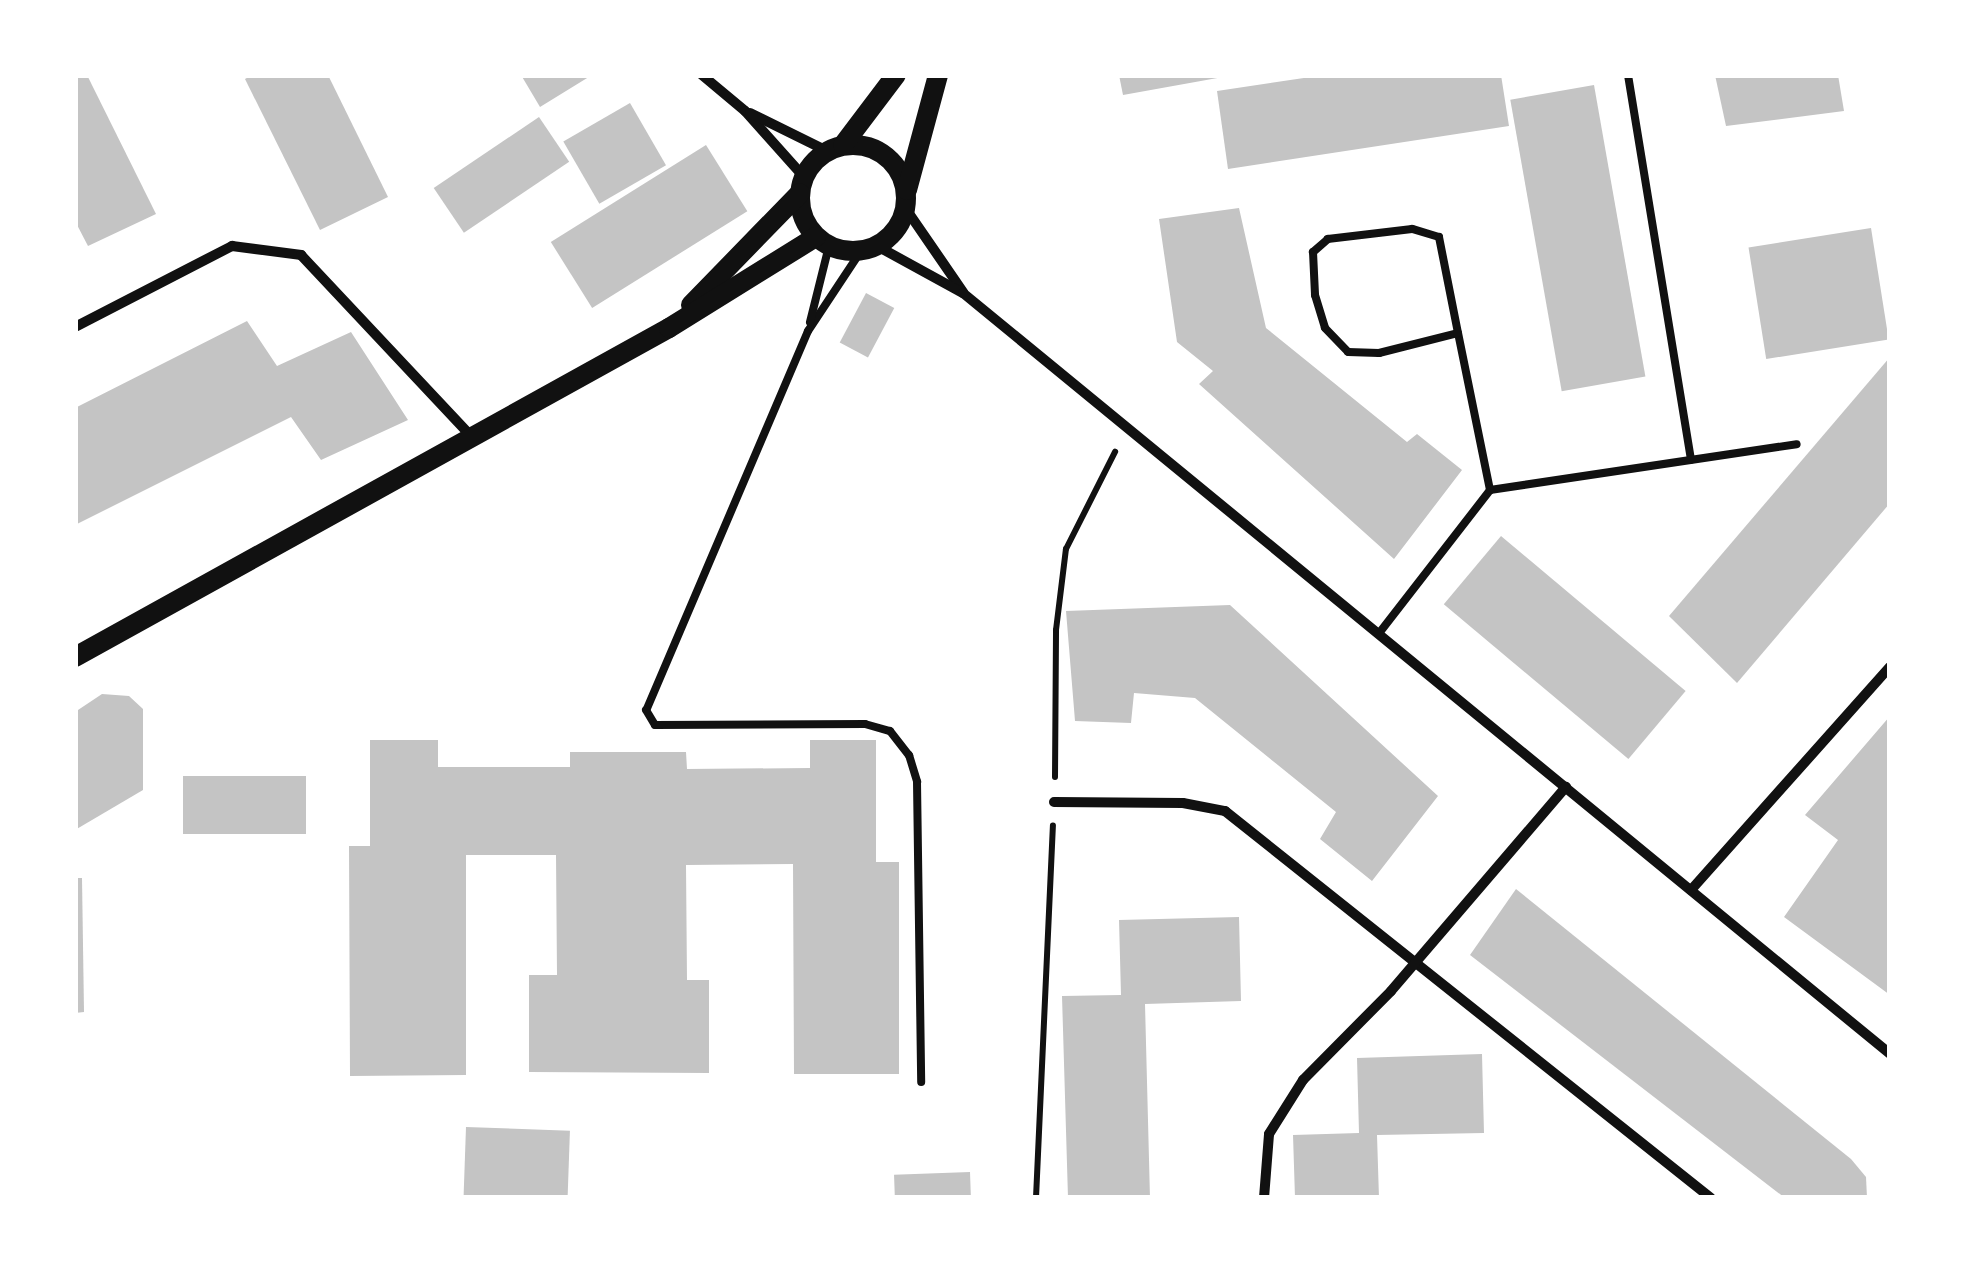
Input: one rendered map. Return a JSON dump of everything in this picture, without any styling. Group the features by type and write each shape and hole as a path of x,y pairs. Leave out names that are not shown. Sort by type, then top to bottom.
{"main road":[{"path":"669,328 802,185 896,75"},
{"path":"75,657 822,242 869,249 901,224 938,75"},
{"path":"835,148 878,150 902,175 906,200"},
{"path":"802,185 822,242"}],"street":[{"path":"702,75 745,111 802,185"},
{"path":"745,111 835,148"},
{"path":"906,200 963,293"},
{"path":"75,327 232,246 301,255 472,437"},
{"path":"869,249 963,293 1890,1054"},
{"path":"1691,890 1890,666"},
{"path":"1264,1198 1269,1134 1304,1080 1418,960 1566,787"},
{"path":"1054,802 1183,802 1225,811 1418,960 1711,1198"}],"lane":[{"path":"1628,75 1691,460"},
{"path":"1458,334 1380,353 1348,352 1325,328 1314,296 1314,252 1328,239 1412,229 1439,237 1490,490"},
{"path":"808,331 822,242"},
{"path":"869,249 808,331 646,710 656,724 865,724 890,730 910,755 917,782 921,1082"},
{"path":"1380,632 1490,490 1796,444"}],"building":[{"path":"75,75 87,75 156,214 88,246 75,221"},
{"path":"252,75 328,75 388,197 320,230 245,79"},
{"path":"521,75 592,75 540,107"},
{"path":"1119,75 1223,75 1223,77 1123,95"},
{"path":"1324,75 1501,75 1509,126 1228,169 1217,91"},
{"path":"1715,75 1838,75 1844,111 1726,126"},
{"path":"1594,85 1645,377 1562,391 1510,100"},
{"path":"630,103 666,165 599,204 563,142"},
{"path":"539,117 569,162 464,233 434,188"},
{"path":"706,145 747,211 592,308 551,242"},
{"path":"1239,208 1266,328 1407,442 1417,434 1462,470 1394,559 1199,384 1213,371 1177,342 1159,219"},
{"path":"1871,228 1889,340 1766,359 1749,247"},
{"path":"866,293 894,308 868,357 840,342"},
{"path":"247,321 277,366 351,332 408,420 321,460 291,417 75,525 75,408"},
{"path":"1890,357 1890,503 1737,683 1669,616"},
{"path":"1501,536 1686,691 1628,759 1444,604"},
{"path":"1230,605 1438,796 1372,881 1320,839 1336,812 1195,698 1134,693 1131,723 1075,721 1066,611"},
{"path":"102,694 129,696 143,709 143,790 75,830 75,712"},
{"path":"1890,716 1890,995 1784,917 1838,840 1805,815"},
{"path":"370,740 438,740 438,767 570,767 570,752 686,752 687,769 810,768 810,740 876,740 876,862 899,862 899,1074 794,1074 793,864 686,865 687,980 709,980 709,1073 529,1072 529,975 557,975 556,855 466,855 466,1075 350,1076 349,846 370,846"},
{"path":"183,776 306,776 306,834 183,834"},
{"path":"75,878 82,878 84,1012 75,1013"},
{"path":"1516,889 1851,1159 1866,1177 1867,1198 1785,1198 1470,955"},
{"path":"1239,917 1241,1001 1145,1004 1150,1198 1068,1198 1062,996 1121,995 1119,920"},
{"path":"1482,1054 1484,1133 1377,1135 1379,1198 1295,1198 1293,1135 1359,1133 1357,1058"},
{"path":"466,1127 570,1131 568,1198 464,1195"},
{"path":"970,1172 971,1198 895,1198 894,1175"}]}
